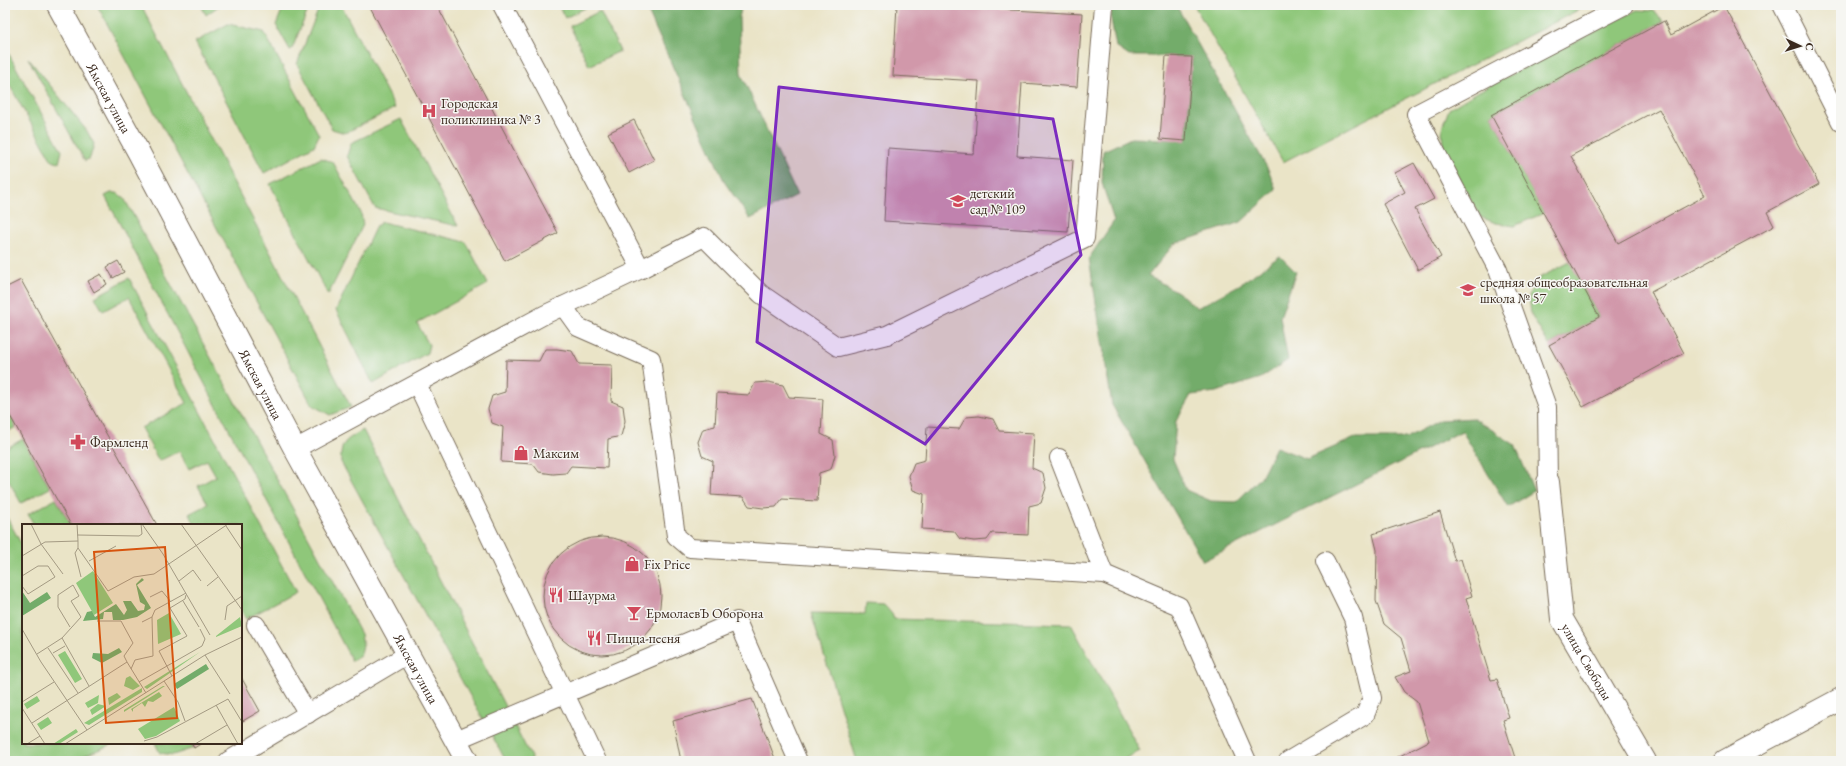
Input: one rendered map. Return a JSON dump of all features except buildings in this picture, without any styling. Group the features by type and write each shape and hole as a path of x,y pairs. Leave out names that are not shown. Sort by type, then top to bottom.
{"main road":[{"name":"Ямская улица","path":"58,5 146,167 295,449 467,761"},
{"name":"улица Свободы","path":"1548,482 1562,619 1645,761"},
{"path":"1725,761 1841,699"}],"lane":[{"path":"502,5 641,269"},
{"path":"295,449 563,306 704,238 761,294 838,347 887,335 1085,238 1104,5"},
{"path":"1548,482 1547,407 1498,270 1416,114 1625,5"},
{"path":"1782,5 1841,122"},
{"path":"563,306 578,327 651,359 676,536 690,548 1104,574 1179,606 1246,761"},
{"path":"416,384 563,694 597,761"},
{"path":"1059,458 1104,574"},
{"path":"1288,761 1365,715 1372,698 1352,618 1325,561"},
{"path":"456,740 737,621 798,761"},
{"path":"256,625 308,714"},
{"path":"228,761 408,654"}],"highlighted area":[{"path":"779,87 1053,119 1081,255 925,444 757,342"}],"green space":[{"path":"97,5 141,5 351,407 330,415 312,405"},
{"path":"201,5 220,5 206,15"},
{"path":"284,5 310,5 292,49 290,50 276,25"},
{"path":"320,5 341,5 395,108 345,133 332,129 297,64"},
{"path":"558,5 591,5 565,18"},
{"path":"645,5 742,5 739,18 741,74 797,195 750,219 725,183"},
{"path":"1112,5 1176,5 1269,171 1276,190 1241,222 1174,244 1148,276 1178,292 1197,308 1239,285 1280,256 1296,272 1280,317 1288,360 1261,378 1216,392 1191,395 1176,421 1173,459 1186,490 1211,501 1236,502 1261,477 1276,447 1307,459 1355,438 1406,438 1440,420 1474,418 1515,445 1534,491 1508,507 1462,431 1203,561 1112,405 1089,258 1114,221 1102,183 1103,151 1131,138 1186,140 1192,58 1129,56 1116,47 1111,19"},
{"path":"1194,5 1588,5 1283,162"},
{"path":"1637,10 1653,11 1664,21 1491,115 1544,213 1514,226 1496,223 1480,217 1443,149 1442,128 1449,109 1479,91"},
{"path":"600,11 620,51 589,66 570,26"},
{"path":"228,24 264,32 319,135 314,146 264,173 195,42"},
{"path":"5,47 62,151 59,163 52,161 5,77"},
{"path":"28,58 87,131 94,144 90,158 85,161"},
{"path":"401,119 458,226 375,208 347,156 351,143"},
{"path":"321,158 333,162 361,213 363,225 328,295 270,184"},
{"path":"111,193 117,193 124,198 361,634 363,646 360,656 352,661 105,196"},
{"path":"382,222 466,242 488,284 417,323 429,345 427,353 373,384 336,310 376,226"},
{"path":"1570,262 1599,317 1549,345 1531,315 1529,294 1539,278"},
{"path":"129,278 296,592 246,619 242,612 242,524 194,524 189,514 208,504 198,486 216,476 207,460 189,469 179,451 159,461 141,428 187,403 129,297 103,311 95,297"},
{"path":"5,407 16,427 5,433"},
{"path":"363,430 533,761 506,761 341,462 342,450 345,442"},
{"path":"23,439 50,488 21,503 5,474 5,449"},
{"path":"56,499 70,524 33,524 28,514"},
{"path":"5,514 22,545 22,744 113,744 71,761 5,761"},
{"path":"866,603 883,604 892,614 894,619 1071,624 1140,751 1121,761 857,761 811,613 865,614"},
{"path":"156,744 192,744 194,748 173,755 160,753"}],"place":[{"name":"Городская поликлиника № 3","path":"429,111"},
{"name":"детский сад № 109","path":"958,201"},
{"name":"средняя общеобразовательная школа № 57","path":"1468,290"},
{"name":"Фармленд","path":"78,442"},
{"name":"Максим","path":"521,453"},
{"name":"Fix Price","path":"632,564"},
{"name":"Шаурма","path":"556,595"},
{"name":"ЕрмолаевЪ Оборона","path":"634,613"},
{"name":"Пицца-песня","path":"594,638"}]}
